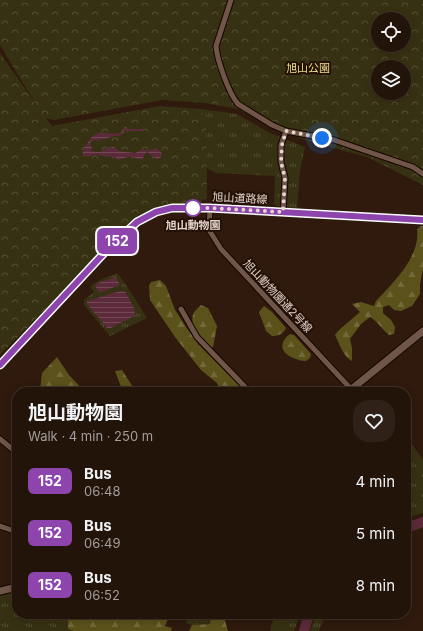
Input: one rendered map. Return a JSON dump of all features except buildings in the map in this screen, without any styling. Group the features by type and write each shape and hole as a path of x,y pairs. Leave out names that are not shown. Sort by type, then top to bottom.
{"street":[{"path":"231,0 216,46 220,65 234,99 238,104 272,125 286,131 334,140 413,167 423,174"},
{"path":"283,212 285,178 281,162 282,145 286,131"},
{"name":"旭山道路線","path":"0,365 105,252 137,222 156,212 172,208 210,208 423,220"},
{"name":"旭山動物園通2号線","path":"210,208 209,230 220,249 345,387"},
{"path":"182,309 197,337 245,387"},
{"path":"354,387 423,331"},
{"path":"0,439 12,449"},
{"path":"0,526 12,530"},
{"path":"0,591 12,588"}],"green space":[{"name":"旭山公園","path":"0,0 423,0 423,185 367,157 308,141 272,128 238,109 205,103 162,100 54,120 46,118 52,126 160,106 201,109 201,113 206,113 207,199 202,200 202,204 185,204 139,215 0,355 0,53 37,106 0,45"},
{"path":"201,109 237,114 270,133 305,147 300,171 297,210 287,210 274,204 275,176 216,173 204,167 197,161"},
{"path":"423,226 423,269 420,294 412,306 401,311 394,310 389,305 383,307 383,313 391,320 395,327 394,334 389,335 376,321 370,317 361,324 350,339 352,361 344,354 335,335 360,312 352,304 361,302 374,306 376,301 390,286 410,259 415,249 417,229"},
{"path":"116,274 119,275 147,318 110,336 84,305 84,300 94,292 90,287 96,282"},
{"path":"160,280 166,286 175,310 198,344 240,387 219,387 217,383 201,370 175,337 150,300 149,286 151,282"},
{"path":"201,305 208,308 217,326 213,347 210,348 200,338 193,324 192,319 194,314"},
{"path":"264,306 272,312 286,328 284,332 277,336 272,336 266,331 259,312"},
{"path":"290,334 294,335 311,354 310,358 306,361 289,356 285,352 283,344 285,339"},
{"path":"57,357 69,375 80,387 40,387 42,373"},
{"path":"122,370 133,387 121,387 115,371"},
{"path":"411,443 423,460 423,513 411,517"},
{"path":"12,588 12,619 68,619 68,629 74,631 0,631 0,591"},
{"path":"68,619 168,619 165,626 172,628 171,631 74,631 68,629"},
{"path":"188,619 210,619 210,624 192,625 186,623"},
{"path":"210,619 224,619 228,631 189,631 192,625 210,624"},
{"path":"274,619 298,619 294,631 270,631"},
{"path":"314,619 324,619 319,631 310,631"}],"shaded area":[{"path":"125,126 128,129 143,129 143,131 126,131 119,136 101,140 93,140 90,143 92,148 91,151 100,152 107,148 114,147 119,151 135,153 143,149 148,151 156,148 161,152 162,155 160,158 156,159 147,152 143,159 127,157 118,160 113,157 100,155 87,157 83,156 84,149 91,138 95,135 99,133 112,134 123,132"},
{"path":"116,277 120,285 101,292 98,291 95,286 98,283"},
{"path":"120,291 125,291 135,310 134,316 111,328 107,328 87,304 87,301"}],"waterway":[{"path":"411,526 423,522"},
{"path":"304,631 308,619"}],"bus line":[{"name":"152","path":"0,365 105,252 137,222 156,212 172,208 210,208 423,220"}],"place":[{"name":"旭山動物園","path":"193,208"}],"route":[{"path":"193,208 283,212 285,178 281,162 282,145 286,131 322,138"}]}
